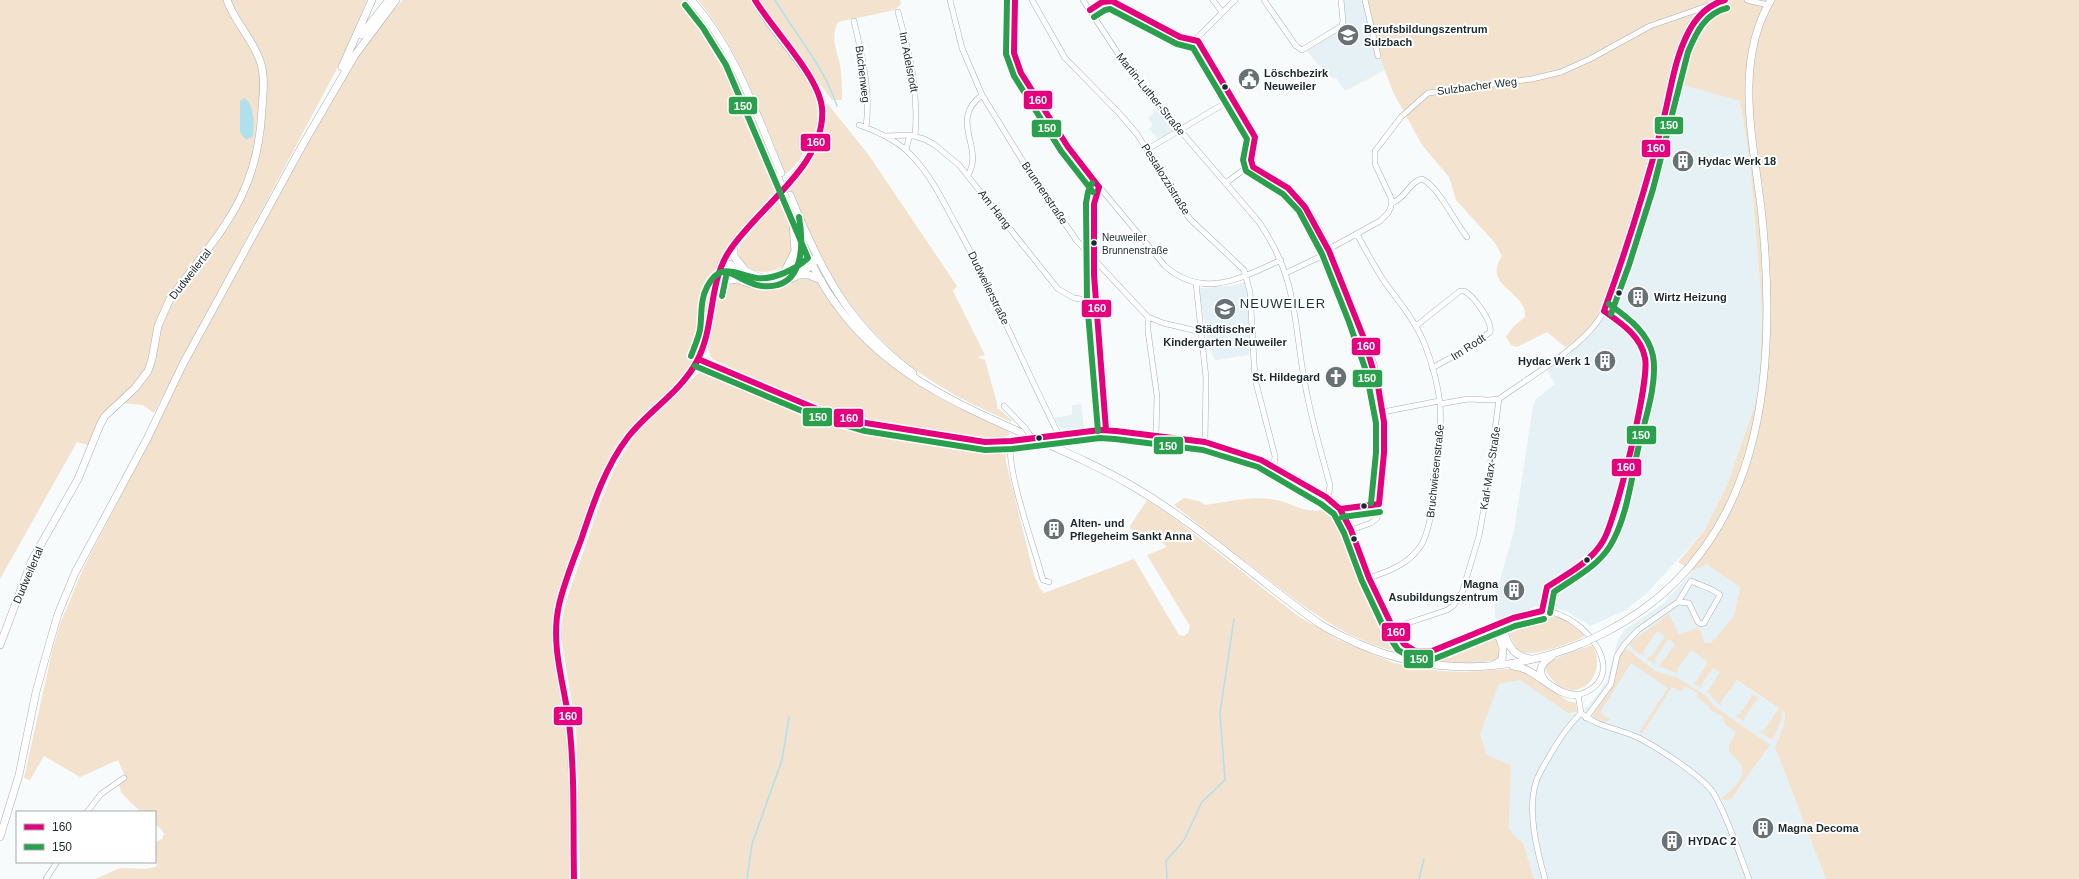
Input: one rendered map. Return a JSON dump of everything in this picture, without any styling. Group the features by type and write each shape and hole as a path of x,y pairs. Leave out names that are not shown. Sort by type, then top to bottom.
{"main road":[{"name":"Dudweilertal","path":"0,645 32,560 78,479 100,425 105,416 135,388 148,371 152,359 158,326 167,304 226,226 241,199 252,171 261,123 263,73 258,56 237,22 227,0"},
{"path":"302,146 352,47 372,0"},
{"path":"352,47 389,0"},
{"path":"0,837 19,774 40,677 55,626 70,586 90,544 134,464 183,364 302,146 355,55 397,0"},
{"path":"691,0 710,23 724,45 753,108 813,261 840,298 870,334 904,366 949,399"},
{"path":"574,879 571,751 568,714 555,645 555,627 559,604 592,508 611,463 632,431 687,377 698,359 706,338 714,291 721,265 734,244 810,154 819,136 822,118 820,96 817,88 766,20 756,0"},
{"path":"789,208 822,281 841,310 876,349 905,373 949,399 1082,460 1136,488 1186,522 1298,609 1322,625 1379,652 1415,662 1451,666 1487,667 1537,659 1583,643 1620,625 1658,598 1691,565 1708,543 1729,507 1741,479 1756,426 1765,369 1768,308 1762,224 1750,113 1749,74 1754,41 1770,3"},
{"path":"784,272 795,251 794,228 788,197"},
{"path":"734,244 735,259 748,272"},
{"path":"721,265 729,264 758,276 768,278 813,261"},
{"path":"721,265 727,273 751,285 764,286 777,284 796,275 813,261"},
{"path":"796,275 809,275 822,281"},
{"path":"714,291 725,281 738,278"},
{"path":"1487,667 1499,662 1504,657 1499,637 1498,624"},
{"path":"1498,624 1514,652 1523,657 1537,659"},
{"path":"1464,638 1492,634 1499,637"},
{"path":"1548,683 1541,675 1540,668 1546,660 1555,653"},
{"path":"1507,665 1525,668 1564,694 1578,695"}],"street":[{"name":"Brunnenstraße","path":"950,0 962,48 982,95 1045,196 1077,241 1148,317 1163,324 1201,332"},
{"path":"1015,0 1013,40 1016,59 1021,73 1068,146 1099,187 1165,266 1182,278 1196,283 1214,285 1247,275 1281,260"},
{"name":"Pestalozzistraße","path":"1032,0 1065,58 1119,112 1148,150 1171,192 1190,219 1238,262 1247,275 1250,292 1254,373 1275,456 1274,466"},
{"name":"Martin-Luther-Straße","path":"1083,0 1125,63 1259,222 1281,260 1294,304 1301,360 1310,408 1330,485 1329,493 1326,497"},
{"path":"1213,0 1222,12"},
{"path":"1195,40 1235,0"},
{"path":"1264,0 1296,46 1302,50 1342,26 1341,0"},
{"path":"1365,0 1378,56"},
{"name":"Sulzbacher Weg","path":"1392,203 1375,164 1375,151 1401,118 1428,93 1532,79 1561,72 1590,59 1636,32 1725,0"},
{"path":"1747,0 1770,3"},
{"path":"1090,10 1102,2 1112,1 1180,37 1195,40 1200,43 1254,137 1251,164 1256,170 1288,188 1298,197 1314,220 1329,250 1372,360 1378,380 1383,412 1384,444 1379,504 1375,520 1351,530"},
{"path":"1383,412 1440,402 1468,399 1489,400 1499,398 1578,342 1592,328 1604,311 1629,236 1666,111 1680,50 1694,23 1708,6"},
{"name":"Im Adelsrodt","path":"898,12 915,78 916,107 912,136"},
{"name":"Buchenweg","path":"854,21 866,74 868,108 866,127"},
{"path":"968,175 973,163 967,131 968,112 971,105 982,95"},
{"path":"1148,150 1232,99"},
{"name":"Dudweilerstraße","path":"859,125 886,136 906,149 927,174 966,241 994,295 1059,435"},
{"name":"Am Hang","path":"886,136 912,136 935,145 968,175 1058,289 1074,298 1094,301"},
{"path":"906,149 912,136"},
{"path":"1226,183 1251,164"},
{"path":"1286,273 1385,217 1392,203 1399,199 1417,180 1422,179 1436,190 1453,219 1467,237"},
{"path":"1099,187 1095,198 1092,256 1094,301 1106,430"},
{"name":"Bruchwiesenstraße","path":"1357,234 1376,270 1416,326 1425,345 1440,402 1440,435 1432,508 1425,538 1420,546 1405,562 1386,572 1369,578"},
{"path":"1196,283 1207,390 1205,442"},
{"name":"Im Rodt","path":"1416,326 1460,291 1464,291 1480,308 1490,326 1490,332 1469,348 1432,368"},
{"path":"1542,611 1547,587 1590,558 1603,542 1609,530 1616,508 1644,382 1647,363 1641,346 1628,329 1604,311"},
{"path":"1148,317 1148,331 1157,396 1156,435"},
{"path":"698,359 817,409 849,420 985,442 1011,441 1106,430 1156,435 1205,442 1274,466 1326,497 1340,509 1351,530 1369,578 1393,628 1404,644 1415,651 1432,651 1522,614 1542,611 1559,614 1580,625 1590,635 1600,653 1602,669 1597,683 1592,689 1578,695 1581,713 1586,718 1598,724 1622,730 1642,740 1705,783 1714,794 1722,811 1749,879"},
{"name":"Karl-Marx-Straße","path":"1393,628 1447,610 1453,606 1462,593 1483,519 1499,398"},
{"path":"1004,406 1025,428 1032,438"},
{"path":"1011,441 1010,454 1022,506 1043,580 1049,582"},
{"path":"1340,509 1379,504"},
{"path":"1586,718 1611,684 1617,656 1624,645 1638,630 1678,602 1691,581 1710,588 1720,595 1704,623 1701,624 1698,622 1689,603 1678,602"},
{"path":"1545,879 1534,834 1535,786 1538,776 1559,739 1569,724 1581,713"},
{"path":"88,811 101,794 124,778"},
{"path":"46,879 56,863"}],"shaded area":[{"path":"0,0 367,0 349,46 154,413 143,405 119,403 96,426 88,445 77,442 0,579"},
{"path":"403,0 686,0 703,20 731,65 752,113 778,187 730,244 721,260 704,337 695,360 683,377 624,435 612,452 601,478 556,606 569,751 571,879 95,879 120,868 145,869 156,867 156,842 162,839 164,834 156,825 156,811 140,811 121,792 119,785 126,779 118,760 80,777 44,756 30,780 24,778 52,652 60,624 83,569 153,434 191,352 352,64 387,17"},
{"path":"698,0 752,0 767,26 810,82 817,102 818,112 815,132 800,159 790,171 785,174 738,61 713,20"},
{"path":"760,0 900,0 901,4 895,10 838,22 834,38 841,69 842,100 832,100 797,50 769,15"},
{"name":"Berufsbildungszentrum Sulzbach","path":"1338,0 1367,0 1379,55 1385,70 1345,91 1337,79 1327,75 1303,47 1340,22"},
{"path":"1367,0 2079,0 2079,879 1826,879 1775,747 1784,725 1785,712 1782,711 1781,721 1773,740 1760,732 1762,730 1764,731 1779,708 1737,680 1721,702 1721,706 1706,691 1709,690 1720,672 1713,668 1701,685 1703,687 1702,688 1693,683 1695,681 1696,682 1708,662 1691,650 1677,669 1679,671 1677,673 1659,666 1675,644 1668,639 1655,659 1656,661 1654,664 1647,659 1649,656 1651,657 1665,636 1657,631 1643,652 1645,653 1643,656 1634,650 1629,644 1669,614 1679,635 1697,628 1701,630 1704,643 1711,643 1734,616 1740,587 1706,564 1693,571 1678,562 1704,531 1728,483 1759,393 1762,320 1760,282 1750,163 1740,101 1670,81 1640,191 1599,313 1591,325 1577,340 1565,347 1547,332 1517,347 1511,345 1506,337 1513,327 1525,317 1525,310 1520,301 1503,285 1499,279 1497,265 1502,256 1495,243 1456,200 1449,177 1422,145 1393,92 1379,55"},
{"path":"1670,80 1740,101 1750,163 1760,282 1762,319 1759,393 1728,483 1704,531 1647,593 1626,610 1590,626 1566,611 1551,607 1536,606 1496,624 1494,601 1514,531 1533,406 1536,399 1555,384 1547,370 1569,354 1565,347 1575,342 1599,313 1602,307 1640,191"},
{"path":"827,103 868,154 957,286 953,291 985,355 977,357 985,360 997,403 997,408 1012,420 1011,422 951,393 916,370 891,349 869,326 848,301 830,275 801,217 789,186 810,159 820,140 825,118 825,106"},
{"path":"1158,109 1175,129 1158,140 1149,129 1153,125 1148,118"},
{"path":"778,199 782,199 790,226 793,241 792,253 788,261 782,267 765,272 756,271 748,267 742,261 738,251 740,245"},
{"path":"803,278 809,278 820,284 890,364 941,399 1008,431 1010,434 1004,438 982,438 861,419 837,413 783,392 712,359 708,349 708,342 715,300 724,284 736,282 752,288 769,289"},
{"name":"Städtischer Kindergarten Neuweiler","path":"1245,282 1248,293 1249,355 1216,360 1214,359 1208,341 1199,290 1201,288 1232,286"},
{"path":"710,369 843,422 946,440 1006,445 1006,462 1034,575 1040,589 1044,593 1134,559 1179,635 1184,636 1188,633 1190,626 1147,555 1167,547 1153,535 1137,541 1130,526 1147,500 1174,518 1298,616 1339,640 1394,663 1440,671 1464,672 1521,668 1568,701 1576,703 1577,712 1568,713 1520,680 1499,684 1480,734 1487,755 1511,765 1509,829 1523,842 1534,879 580,879 576,726 561,638 561,628 565,607 604,494 625,450 634,437 663,406 694,377 702,371"},
{"path":"1081,404 1084,428 1061,429 1054,418 1072,415 1072,405"},
{"path":"1184,498 1199,501 1205,505 1259,498 1282,501 1314,511 1325,507 1331,508 1336,514 1387,630 1394,641 1405,651 1402,653 1364,641 1331,624 1299,603 1174,505"},
{"path":"1706,564 1740,587 1734,616 1700,656 1785,712 1784,725 1775,747 1826,879 1534,879 1523,842 1509,829 1511,765 1487,755 1480,734 1499,684 1520,680 1572,714 1589,706 1607,681 1618,640 1624,630 1664,603 1693,571"},
{"path":"1538,616 1552,616 1564,619 1581,630 1585,636 1547,650 1525,653 1519,650 1514,644 1508,630 1508,626 1521,619"},
{"path":"1495,636 1500,647 1500,658 1492,661 1475,663 1448,662 1431,660 1429,656 1457,651"},
{"path":"1592,645 1596,655 1597,665 1595,674 1590,682 1583,687 1575,690 1566,689 1556,683 1548,675 1545,668 1553,660"},
{"path":"1627,649 1655,671 1678,678 1706,696 1715,707 1770,745 1731,799 1724,800 1722,798 1738,783 1743,769 1741,764 1729,750 1730,743 1736,732 1724,723 1723,717 1710,710 1710,707 1697,697 1697,693 1685,686 1681,692 1672,687 1642,734 1639,732 1668,688 1631,663 1600,713 1610,719 1607,722 1594,718 1593,715 1612,685 1620,656 1623,650"},
{"path":"1751,694 1759,698 1744,718 1744,721 1736,717 1752,696"}],"water":[{"path":"245,98 251,106 254,121 253,136 246,140 240,132 240,101"}],"waterway":[{"path":"775,0 825,78 837,106"},
{"path":"1167,879 1166,861 1184,840 1202,802 1225,780 1220,713 1234,619"},
{"path":"747,879 752,844 782,760 789,717"},
{"path":"1419,879 1424,859"}],"transit line":[{"name":"160","path":"574,879 571,742 556,635 559,605 566,580 600,486 620,449 636,427 674,392 697,361 707,334 717,279 728,253 740,237 802,168 813,149 821,129 822,108 819,95 813,82 804,67 755,0"},
{"name":"150","path":"1007,0 1006,54 1014,76 1061,151 1093,192"},
{"name":"160","path":"1015,0 1014,53 1021,73 1068,147 1099,187"},
{"name":"160","path":"1604,311 1642,198 1664,117 1675,68 1683,44 1691,27 1698,17 1707,8 1725,0"},
{"name":"160","path":"1090,10 1102,2 1112,1 1180,37 1198,41 1255,137 1251,160 1253,167 1288,188 1305,207 1329,251 1363,336 1378,386 1384,422 1384,453 1379,504"},
{"name":"150","path":"685,5 703,28 726,65 808,258 791,270 770,277 757,278 736,272 723,271 712,279 705,292 702,303 700,330 691,356"},
{"name":"150","path":"1611,314 1629,265 1653,189 1688,52 1698,31 1707,19 1713,14 1727,8"},
{"name":"150","path":"1094,17 1105,10 1110,9 1177,44 1193,48 1247,139 1243,160 1246,171 1283,194 1299,211 1322,254 1349,322 1366,371 1376,423 1376,453 1371,503"},
{"name":"150","path":"1092,183 1088,192 1086,203 1087,301 1098,431"},
{"name":"160","path":"1099,187 1094,204 1094,275 1106,430"},
{"name":"150","path":"722,296 727,272 753,284 762,286 776,285 786,281 793,274 801,253 801,228 799,217"},
{"name":"150","path":"1550,613 1554,592 1585,572 1599,560 1610,546 1616,535 1628,499 1652,391 1654,379 1653,356 1647,340 1630,320 1609,304"},
{"name":"160","path":"1542,611 1547,587 1585,561 1603,541 1616,507 1631,450 1642,393 1645,358 1643,350 1635,337 1617,320 1604,311"},
{"name":"160","path":"698,359 817,409 866,423 985,442 1011,441 1100,430 1116,431 1205,442 1261,460 1326,497 1340,509 1351,530 1369,578 1393,628 1404,644 1415,651 1432,651 1513,618 1542,611"},
{"name":"150","path":"695,366 814,416 865,431 985,450 1012,449 1100,438 1115,439 1203,450 1258,467 1321,504 1334,514 1344,533 1362,581 1386,632 1398,650 1413,659 1434,659 1515,626 1544,619"},
{"name":"160","path":"1340,509 1379,504"},
{"name":"150","path":"1342,517 1380,512"}],"place":[{"name":"Berufsbildungszentrum Sulzbach","path":"1348,35"},
{"name":"Löschbezirk Neuweiler","path":"1249,79"},
{"name":"Hydac Werk 18","path":"1683,161"},
{"name":"Neuweiler Brunnenstraße","path":"1094,243"},
{"name":"Wirtz Heizung","path":"1638,297"},
{"name":"Städtischer Kindergarten Neuweiler","path":"1225,309"},
{"name":"Hydac Werk 1","path":"1605,361"},
{"name":"St. Hildegard","path":"1336,377"},
{"name":"Alten- und Pflegeheim Sankt Anna","path":"1054,529"},
{"name":"Magna Asubildungszentrum","path":"1514,590"},
{"name":"Magna Decoma","path":"1763,828"},
{"name":"HYDAC 2","path":"1672,841"}],"district":[{"name":"NEUWEILER","path":"1283,303"}]}
